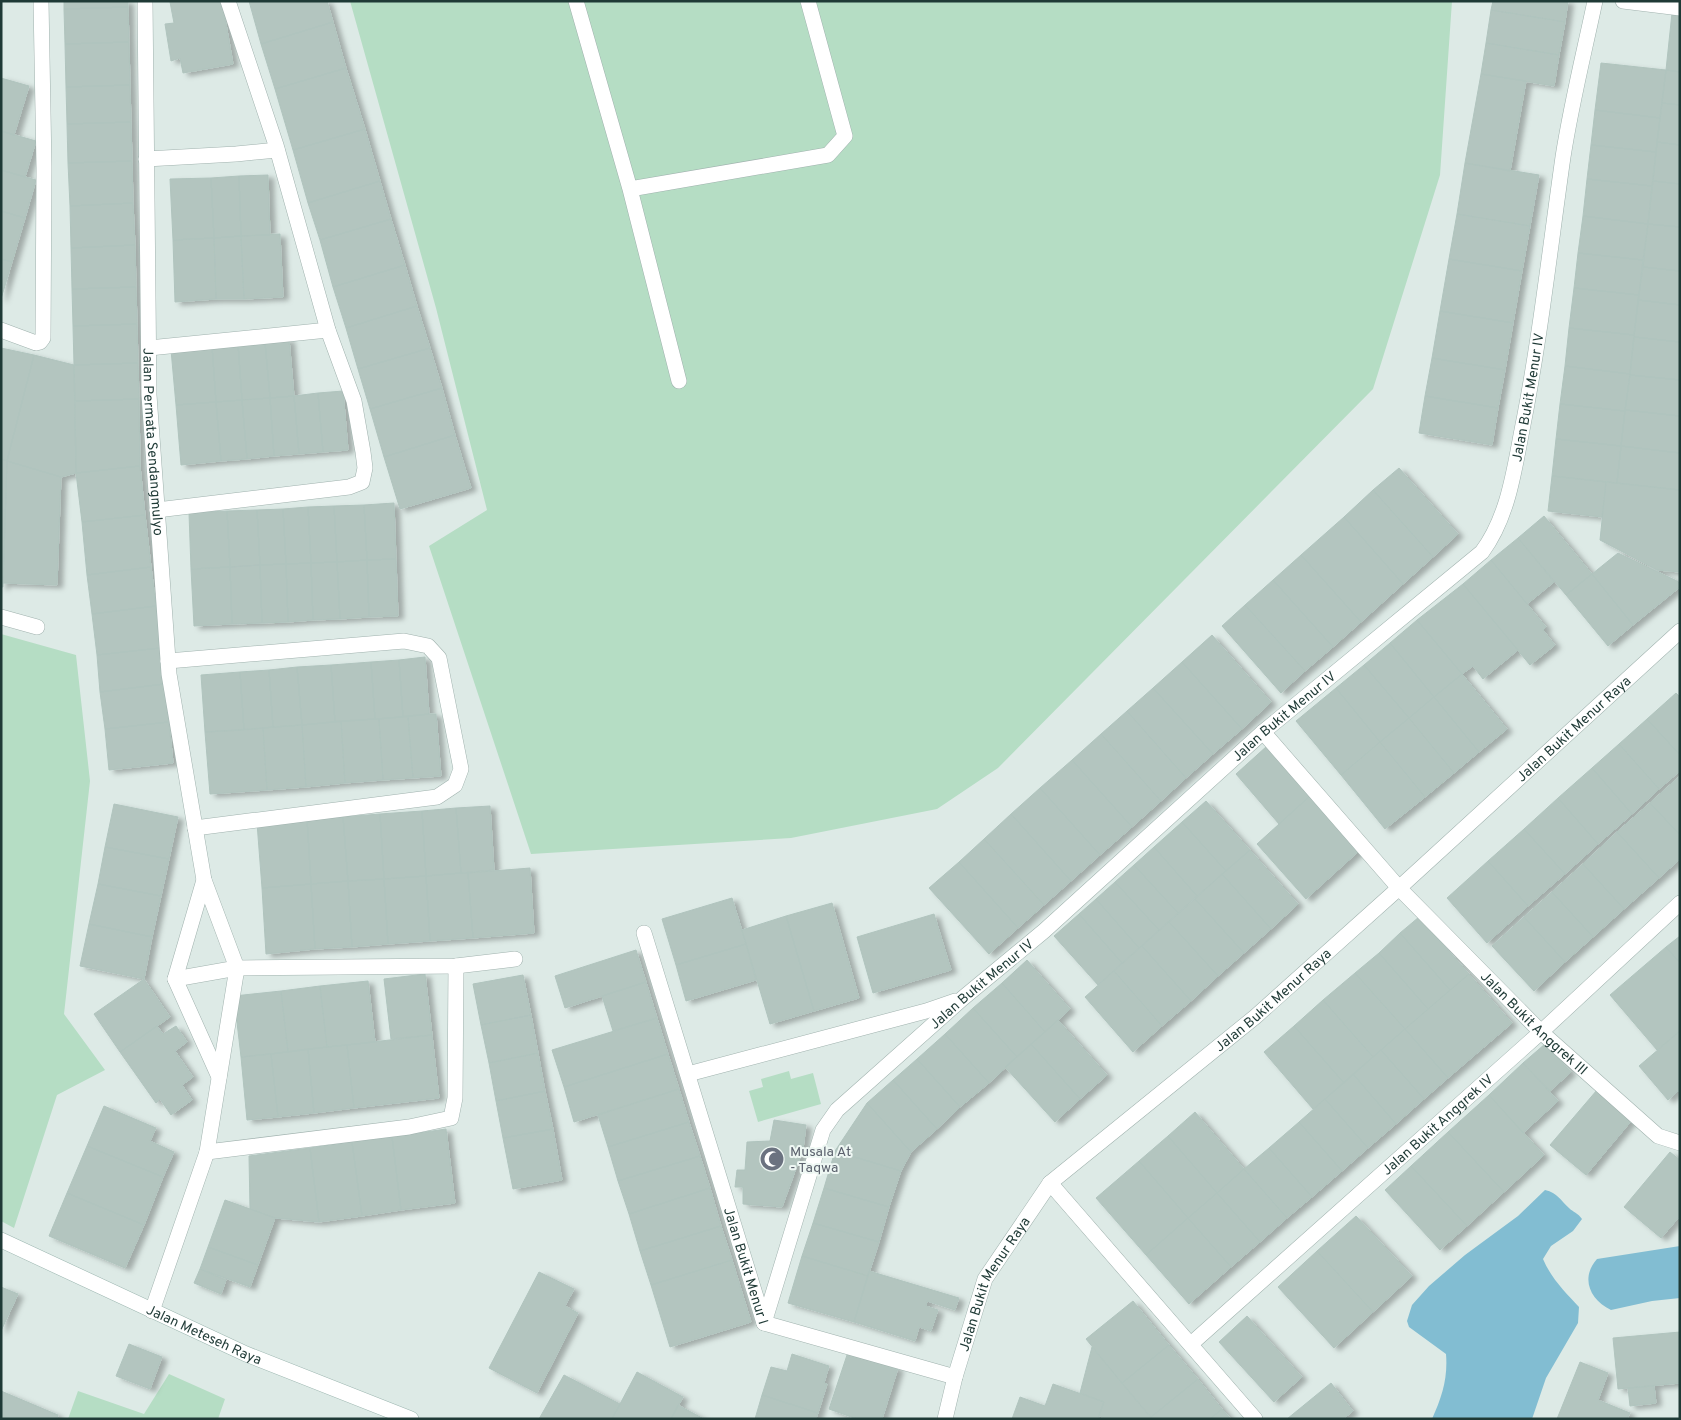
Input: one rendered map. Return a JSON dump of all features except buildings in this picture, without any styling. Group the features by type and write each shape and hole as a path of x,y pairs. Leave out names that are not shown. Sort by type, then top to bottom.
{"street":[{"path":"1,330 36,343 40,342 43,338 44,168 41,1"},
{"name":"Jalan Permata Sendangmulyo","path":"145,1 150,395 168,661 204,880 237,968 206,1152 152,1312"},
{"path":"158,510 337,490 362,482 365,468 354,401 328,330 277,150 228,1"},
{"path":"576,1 630,189 679,381"},
{"path":"630,189 828,155 834,149 845,136 808,1"},
{"name":"Jalan Bukit Menur IV","path":"764,1322 823,1130 837,1110 963,998 1044,931 1263,732 1482,552 1497,527 1510,486 1530,390 1564,154 1595,1"},
{"path":"1622,1 1680,8"},
{"path":"146,159 277,150"},
{"path":"149,348 328,330"},
{"path":"1,617 37,628"},
{"name":"Jalan Bukit Menur Raya","path":"945,1419 955,1377 985,1279 1050,1183 1255,1017 1680,631"},
{"path":"168,661 404,641 428,646 439,658 461,769 455,785 437,797 195,828"},
{"name":"Jalan Bukit Anggrek III","path":"1263,732 1399,888 1541,1032 1658,1136 1680,1143"},
{"name":"Jalan Permata Sendangmulyo","path":"175,979 204,880"},
{"name":"Jalan Bukit Anggrek IV","path":"1191,1344 1541,1032 1680,903"},
{"name":"Jalan Bukit Menur I","path":"644,933 764,1322 955,1377"},
{"path":"219,1077 175,979 237,968 456,966 515,960"},
{"path":"206,1152 409,1127 451,1118 455,1098 456,966"},
{"path":"688,1074 926,1012 963,998"},
{"path":"1050,1183 1255,1419"},
{"name":"Jalan Meteseh Raya","path":"1,1240 152,1312 246,1354 411,1419"}],"green space":[{"path":"350,1 1452,1 1440,175 1373,389 998,768 937,809 791,838 531,854 429,546 487,510 436,308"},
{"path":"1,634 76,655 90,781 64,1014 105,1070 57,1095 14,1228 1,1221"},
{"path":"789,1071 791,1079 813,1073 821,1104 758,1122 749,1091 763,1087 761,1079"},
{"path":"169,1374 225,1399 218,1419 68,1419 78,1391 144,1414"}],"water":[{"path":"1545,1190 1556,1195 1582,1219 1573,1231 1551,1246 1543,1259 1554,1279 1579,1307 1578,1323 1546,1378 1532,1419 1432,1419 1444,1387 1446,1354 1409,1327 1407,1321 1412,1305 1429,1286 1465,1255 1518,1216"},
{"path":"1680,1246 1680,1298 1652,1301 1611,1310 1604,1306 1593,1294 1588,1281 1592,1266 1597,1259"}],"place":[{"name":"Musala At - Taqwa","path":"772,1159"}]}
